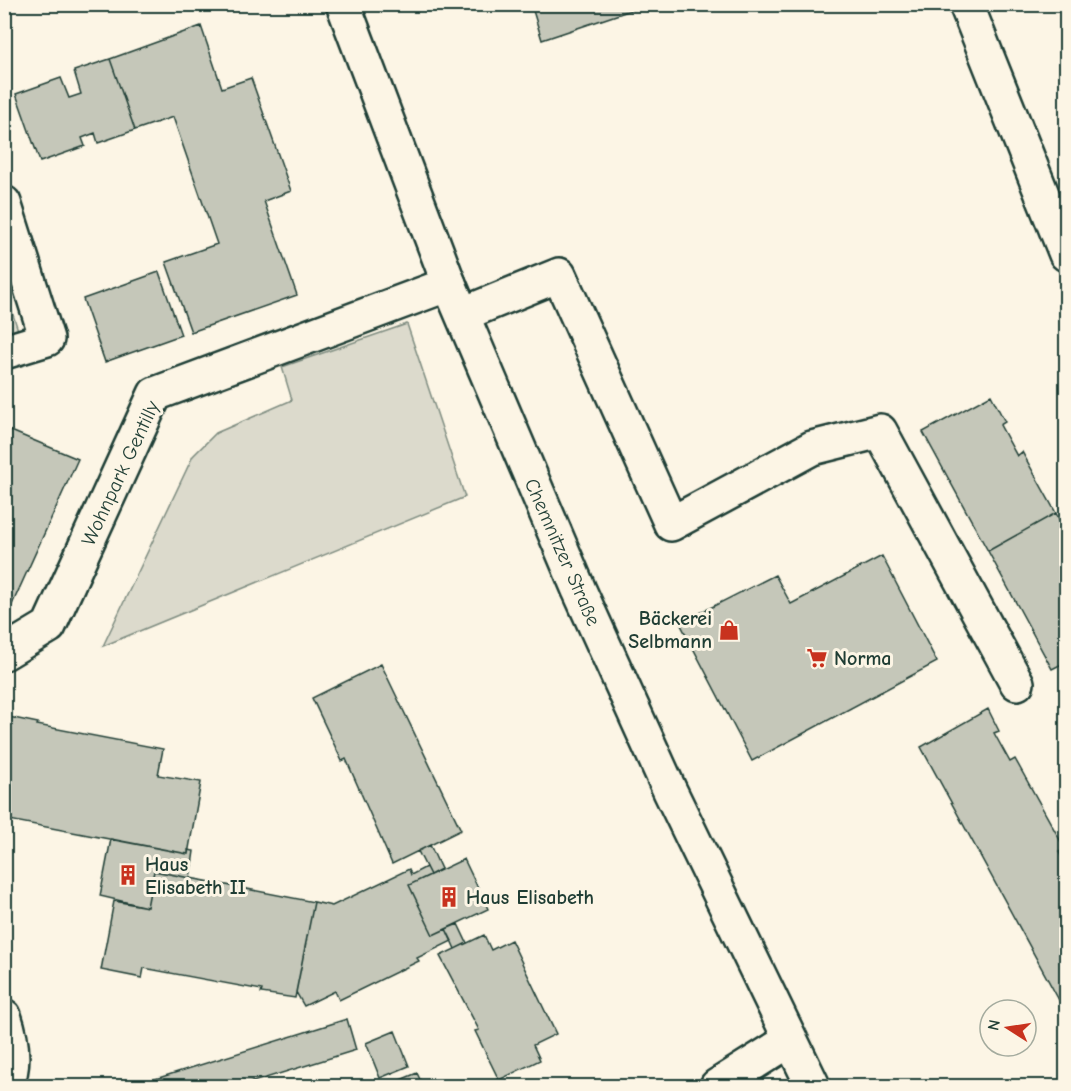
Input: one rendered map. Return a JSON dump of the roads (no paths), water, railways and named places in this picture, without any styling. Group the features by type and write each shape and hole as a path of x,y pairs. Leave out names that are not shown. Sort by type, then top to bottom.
{"main road":[{"name":"Chemnitzer Straße","path":"343,4 449,284 579,590 670,791 813,1086"},
{"path":"966,4 1066,254"},
{"path":"4,203 47,339 4,352"},
{"path":"463,314 559,275 671,524 812,448 880,431 1017,682"},
{"name":"Wohnpark Gentilly","path":"4,653 49,626 155,394 449,284"},
{"path":"4,1016 11,1036 12,1073 6,1086"},
{"path":"717,1086 790,1040"}],"place":[{"name":"Bäckerei Selbmann","path":"729,630"},
{"name":"Norma","path":"817,658"},
{"name":"Haus Elisabeth II","path":"128,875"},
{"name":"Haus Elisabeth","path":"449,897"}]}
